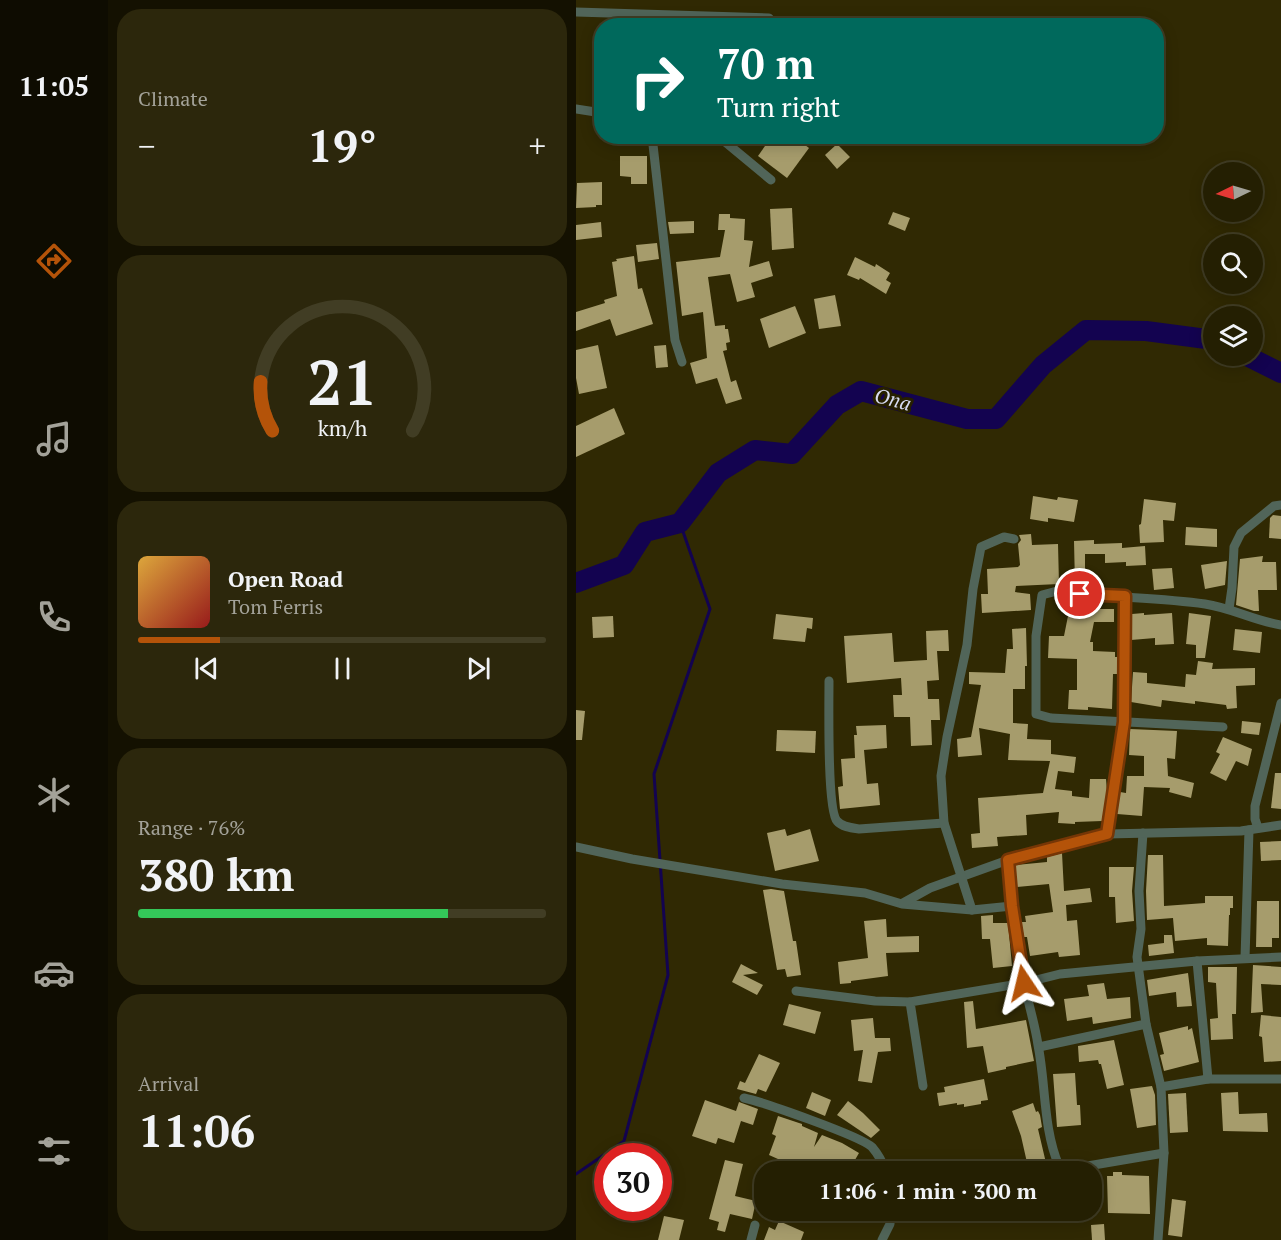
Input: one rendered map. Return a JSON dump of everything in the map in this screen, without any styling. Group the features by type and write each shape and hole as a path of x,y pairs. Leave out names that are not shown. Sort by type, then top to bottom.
{"street":[{"path":"576,12 770,18"},
{"path":"576,109 594,112"},
{"path":"653,144 675,340 682,362"},
{"path":"728,144 771,180"},
{"path":"1229,609 1234,548 1241,533 1274,506 1281,506"},
{"path":"972,910 944,824 941,776 947,736 967,645 973,590 981,547 1004,537 1014,539"},
{"path":"1223,727 1051,718 1036,714 1036,636 1042,596 1057,591 1125,596 1229,609 1270,624 1281,625"},
{"path":"1107,834 1124,722 1125,596"},
{"path":"829,681 831,795 837,821 846,827 859,829 944,824"},
{"path":"1245,958 1255,806 1281,703"},
{"path":"902,904 930,888 960,876 1008,860 1107,834 1254,829 1281,825"},
{"path":"1143,833 1143,862 1139,891 1141,929 1137,950 1146,1024 1161,1087 1164,1153 1158,1240"},
{"path":"576,847 632,859 782,884 865,893 902,904 972,910 1012,906"},
{"path":"1008,860 1012,906 1024,983 1039,1047 1051,1146 1059,1166 1076,1168 1164,1153"},
{"path":"796,991 910,1002 1024,983 1060,974 1197,961 1281,957"},
{"path":"1197,961 1208,1079"},
{"path":"910,1002 923,1086"},
{"path":"1039,1047 1146,1024"},
{"path":"1161,1087 1208,1079 1281,1079"},
{"path":"744,1098 779,1109 870,1146 881,1161"},
{"path":"882,1240 890,1221"},
{"path":"751,1240 755,1225"}],"building":[{"path":"766,144 804,144 809,148 787,178 758,156"},
{"path":"837,144 850,157 837,169 825,155"},
{"path":"620,156 647,156 647,184 631,184 631,177 620,176"},
{"path":"602,182 602,205 576,208 577,183"},
{"path":"792,208 794,248 772,250 770,209"},
{"path":"893,212 910,218 905,231 888,224"},
{"path":"719,214 730,214 730,218 745,219 744,240 753,241 749,267 769,261 773,276 751,283 755,297 737,302 730,274 708,277 715,326 725,325 725,329 728,329 730,342 726,343 727,350 723,351 731,382 736,380 742,399 726,404 717,378 696,384 690,363 707,358 703,312 682,316 676,262 720,257 725,230 718,230"},
{"path":"694,221 694,233 670,234 668,222"},
{"path":"601,222 602,237 576,240 576,225"},
{"path":"657,243 659,259 638,262 636,245"},
{"path":"634,256 638,289 642,288 653,324 616,336 610,319 576,331 576,312 605,303 604,300 617,296 612,262 617,261 616,259"},
{"path":"855,257 875,267 876,264 890,273 886,280 891,283 886,294 860,278 859,280 847,275"},
{"path":"835,295 841,326 819,329 814,299"},
{"path":"795,306 806,333 769,348 760,319"},
{"path":"598,345 607,388 579,394 576,378 576,350"},
{"path":"666,345 668,367 656,368 654,346"},
{"path":"614,408 625,434 576,457 576,426"},
{"path":"1033,496 1057,500 1058,497 1078,500 1074,522 1048,518 1048,522 1030,519"},
{"path":"1144,499 1176,503 1174,521 1163,520 1164,542 1140,543 1139,525"},
{"path":"1273,515 1281,516 1281,539 1269,538 1270,518"},
{"path":"1186,527 1217,529 1217,547 1185,545"},
{"path":"1031,534 1032,545 1058,544 1059,584 1016,586 1015,592 1030,594 1031,610 982,613 981,594 988,594 987,569 1018,567 1020,565 1018,544 1021,540 1019,535"},
{"path":"1094,540 1094,544 1122,543 1122,548 1145,546 1146,565 1126,566 1126,562 1105,563 1105,554 1085,554 1085,584 1075,585 1074,541"},
{"path":"1263,556 1262,562 1276,562 1277,590 1258,590 1259,611 1236,605 1240,559"},
{"path":"1227,561 1225,585 1205,589 1201,565"},
{"path":"1172,568 1174,588 1154,590 1152,569"},
{"path":"1071,601 1094,605 1093,609 1114,609 1114,622 1094,622 1090,642 1093,642 1093,651 1115,652 1115,657 1118,657 1118,674 1113,674 1112,709 1088,707 1088,710 1068,709 1069,690 1077,690 1077,659 1048,658 1049,636 1064,636"},
{"path":"1144,613 1144,615 1172,613 1174,644 1155,645 1155,638 1131,640 1132,614"},
{"path":"1189,613 1211,616 1205,658 1196,658 1196,645 1186,644"},
{"path":"776,614 813,618 812,629 807,628 805,642 773,639"},
{"path":"613,616 614,637 593,638 592,617"},
{"path":"1026,628 1025,689 1013,689 1013,723 1028,724 1027,739 1051,740 1051,754 1076,757 1074,773 1058,771 1055,789 1072,791 1072,796 1089,798 1090,779 1106,779 1107,792 1102,821 1058,823 1059,812 1026,815 1027,835 997,837 998,846 972,848 971,834 980,833 978,798 1043,793 1050,761 1008,760 1010,734 979,728 982,755 958,757 957,739 971,737 981,685 969,684 969,672 1005,673 1007,649 1013,649 1012,629"},
{"path":"1235,629 1262,632 1260,653 1233,650"},
{"path":"948,630 949,651 937,651 939,680 927,681 928,699 939,699 940,720 931,720 932,745 911,746 910,717 894,717 893,695 902,695 901,678 847,683 844,636 892,633 894,662 927,660 926,631"},
{"path":"1198,661 1213,663 1212,669 1255,668 1255,685 1236,686 1237,708 1227,709 1226,705 1195,701 1195,704 1162,700 1161,707 1131,702 1133,672 1147,673 1147,683 1185,687 1186,674 1196,675"},
{"path":"576,710 585,711 582,740 576,740"},
{"path":"1242,721 1261,723 1259,735 1241,733"},
{"path":"886,725 887,748 864,750 867,784 878,783 880,805 840,809 838,787 843,786 841,759 855,758 856,726"},
{"path":"1130,729 1177,731 1175,759 1167,758 1168,776 1194,783 1191,798 1169,792 1170,788 1144,787 1142,816 1117,814 1120,792 1126,793 1127,776 1144,776 1144,756 1129,755"},
{"path":"777,730 816,731 815,753 776,751"},
{"path":"1223,737 1252,749 1248,766 1236,761 1226,781 1210,773 1220,754 1216,752"},
{"path":"1275,773 1281,773 1281,809 1271,808"},
{"path":"785,829 787,836 810,829 819,861 775,871 767,833"},
{"path":"1281,841 1281,860 1261,861 1260,842"},
{"path":"1062,853 1064,891 1090,888 1092,902 1066,905 1067,921 1077,920 1080,955 1059,957 1058,952 1030,956 1027,937 1024,937 1021,922 1026,922 1025,916 1053,912 1049,884 1017,887 1015,865 1047,862 1047,857"},
{"path":"1148,855 1163,855 1164,906 1205,903 1205,896 1233,896 1233,908 1230,908 1229,915 1228,946 1207,945 1207,938 1175,941 1173,918 1147,920"},
{"path":"1109,867 1134,867 1132,891 1134,921 1116,923 1115,897 1109,897"},
{"path":"763,890 784,891 793,941 796,941 801,975 787,977 785,969 777,970"},
{"path":"1257,901 1279,901 1279,938 1272,938 1272,947 1256,947"},
{"path":"993,915 993,923 1008,923 1012,966 993,968 990,939 982,939 981,916"},
{"path":"886,919 887,937 919,936 919,952 886,953 888,976 840,984 838,962 868,958 864,921"},
{"path":"1164,935 1172,935 1174,953 1149,956 1148,945 1164,943"},
{"path":"741,964 758,973 743,975 763,985 757,995 732,982"},
{"path":"1253,965 1281,967 1281,985 1261,984 1263,1012 1251,1013"},
{"path":"1208,967 1237,967 1236,1014 1232,1014 1233,1039 1211,1040 1210,1019 1218,1018 1216,983 1208,982"},
{"path":"1188,973 1192,1006 1177,1007 1176,992 1149,996 1147,980"},
{"path":"1104,983 1107,999 1130,997 1131,1018 1093,1024 1092,1017 1067,1021 1064,999 1089,996 1087,985"},
{"path":"973,1001 976,1029 1026,1020 1034,1061 988,1073 983,1046 967,1048 964,1002"},
{"path":"789,1004 821,1012 815,1034 783,1025"},
{"path":"1261,1015 1281,1017 1281,1061 1264,1062 1262,1037 1259,1036"},
{"path":"873,1018 875,1038 890,1038 891,1051 878,1052 872,1083 858,1081 863,1050 854,1051 851,1020"},
{"path":"1188,1026 1188,1030 1192,1028 1199,1062 1164,1071 1160,1055 1164,1054 1159,1033"},
{"path":"1114,1040 1124,1085 1107,1089 1101,1064 1098,1060 1079,1062 1078,1046"},
{"path":"759,1054 780,1063 766,1092 758,1089 756,1094 737,1089 740,1081 745,1083"},
{"path":"1075,1073 1081,1125 1057,1127 1053,1074"},
{"path":"984,1079 988,1100 981,1101 981,1104 964,1107 964,1104 957,1105 957,1103 939,1106 937,1093 945,1092 944,1087"},
{"path":"1152,1086 1155,1095 1156,1125 1137,1128 1130,1089"},
{"path":"812,1092 831,1100 825,1116 806,1108"},
{"path":"1238,1092 1239,1114 1267,1113 1268,1132 1223,1131 1221,1093"},
{"path":"1186,1093 1188,1132 1170,1133 1168,1094"},
{"path":"705,1100 736,1111 739,1102 758,1109 753,1125 741,1121 734,1143 718,1138 716,1144 692,1136"},
{"path":"848,1101 880,1130 871,1138 837,1115"},
{"path":"1033,1103 1036,1112 1038,1111 1040,1115 1042,1127 1038,1129 1046,1161 1027,1161 1012,1111"},
{"path":"778,1116 802,1124 818,1133 814,1147 822,1135 859,1153 854,1161 782,1161 769,1155 776,1136 772,1134"},
{"path":"725,1160 743,1164 735,1196 754,1201 752,1219 730,1214 725,1232 717,1230 719,1222 709,1219"},
{"path":"1113,1172 1122,1172 1122,1175 1149,1176 1150,1214 1108,1213 1107,1176 1113,1176"},
{"path":"1172,1199 1186,1201 1182,1237 1168,1235"},
{"path":"672,1218 684,1220 679,1240 658,1240 663,1221 672,1221"},
{"path":"779,1221 804,1232 801,1240 764,1240 769,1227 775,1230"},
{"path":"1104,1224 1105,1240 1092,1240 1091,1225"}],"waterway":[{"name":"Ona","path":"576,583 624,565 645,532 680,523 718,473 755,450 792,454 837,405 861,391 967,419 996,419 1043,365 1086,330 1146,331 1203,339"},
{"name":"Ona","path":"1263,364 1281,373"},
{"path":"576,1174 624,1141 668,975 654,774 710,609 680,523"}],"route":[{"path":"1024,983 1012,906 1008,860 1107,834 1116,787 1124,722 1125,596 1080,594"}]}
